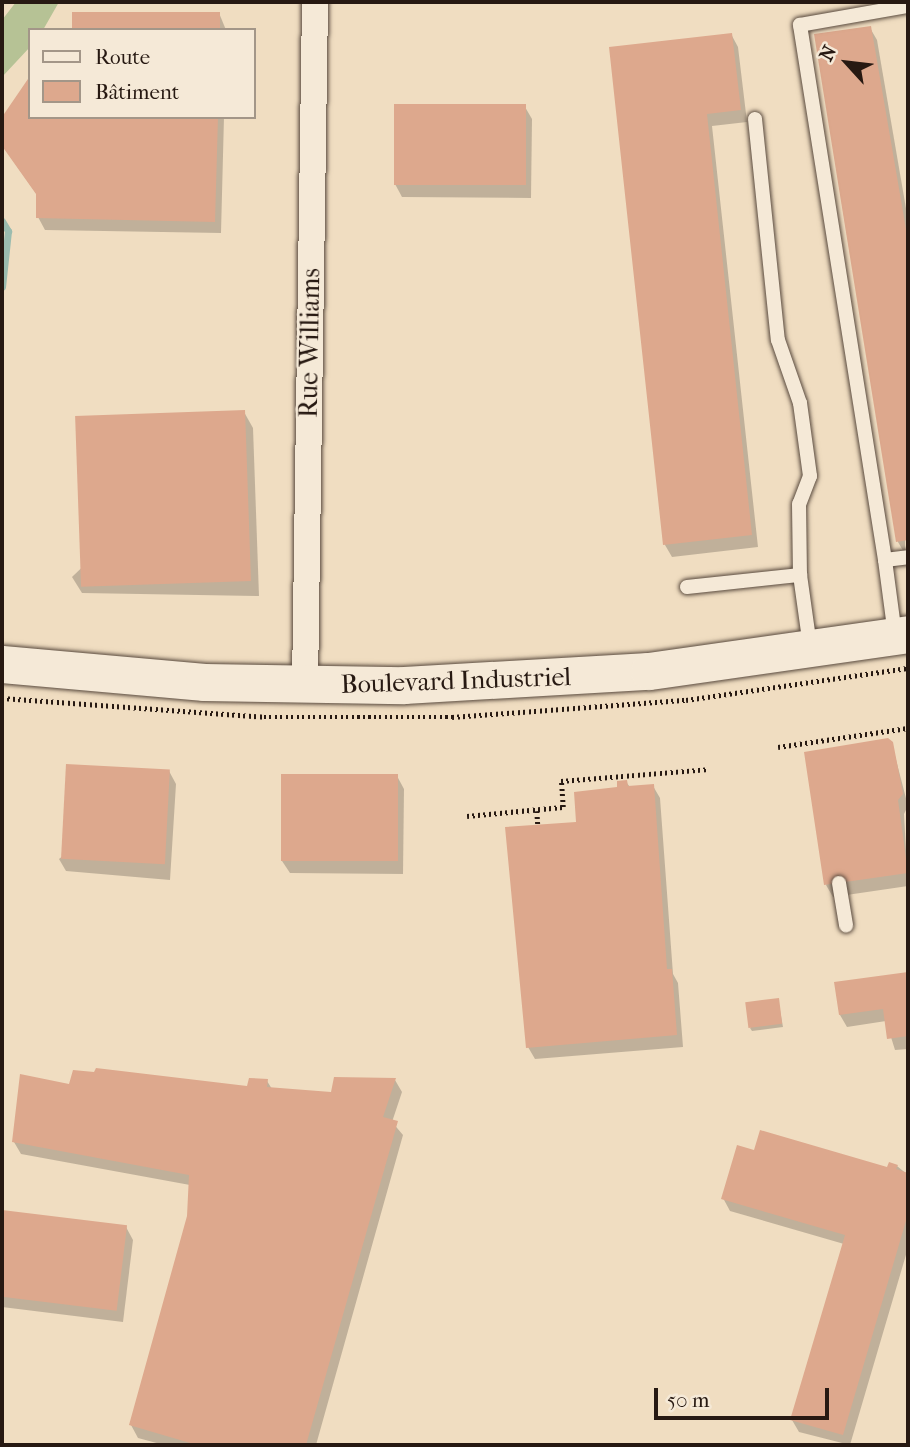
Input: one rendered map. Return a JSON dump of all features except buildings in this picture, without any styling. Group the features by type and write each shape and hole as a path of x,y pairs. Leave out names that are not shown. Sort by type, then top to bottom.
{"street":[{"name":"Rue Williams","path":"305,685 315,2"},
{"name":"Boulevard Industriel","path":"2,664 204,682 305,685 544,679 811,650 904,646"}],"lane":[{"path":"904,646 885,560 800,24 908,6"},
{"path":"755,119 778,340 800,403 810,475 799,504 800,575 811,650"},
{"path":"885,560 908,557"},
{"path":"687,587 800,575"},
{"path":"839,883 846,925"}],"path":[{"name":"Boulevard Industriel","path":"2,698 264,717 452,717 686,700 904,646"},
{"path":"778,747 908,728"},
{"path":"467,816 564,807 561,781 622,779 709,769"},
{"path":"537,811 538,824"}],"green space":[{"path":"16,2 59,2 44,28 28,28 28,49 2,77 2,20"}],"waterway":[{"path":"2,221 8,231 2,287"}]}
